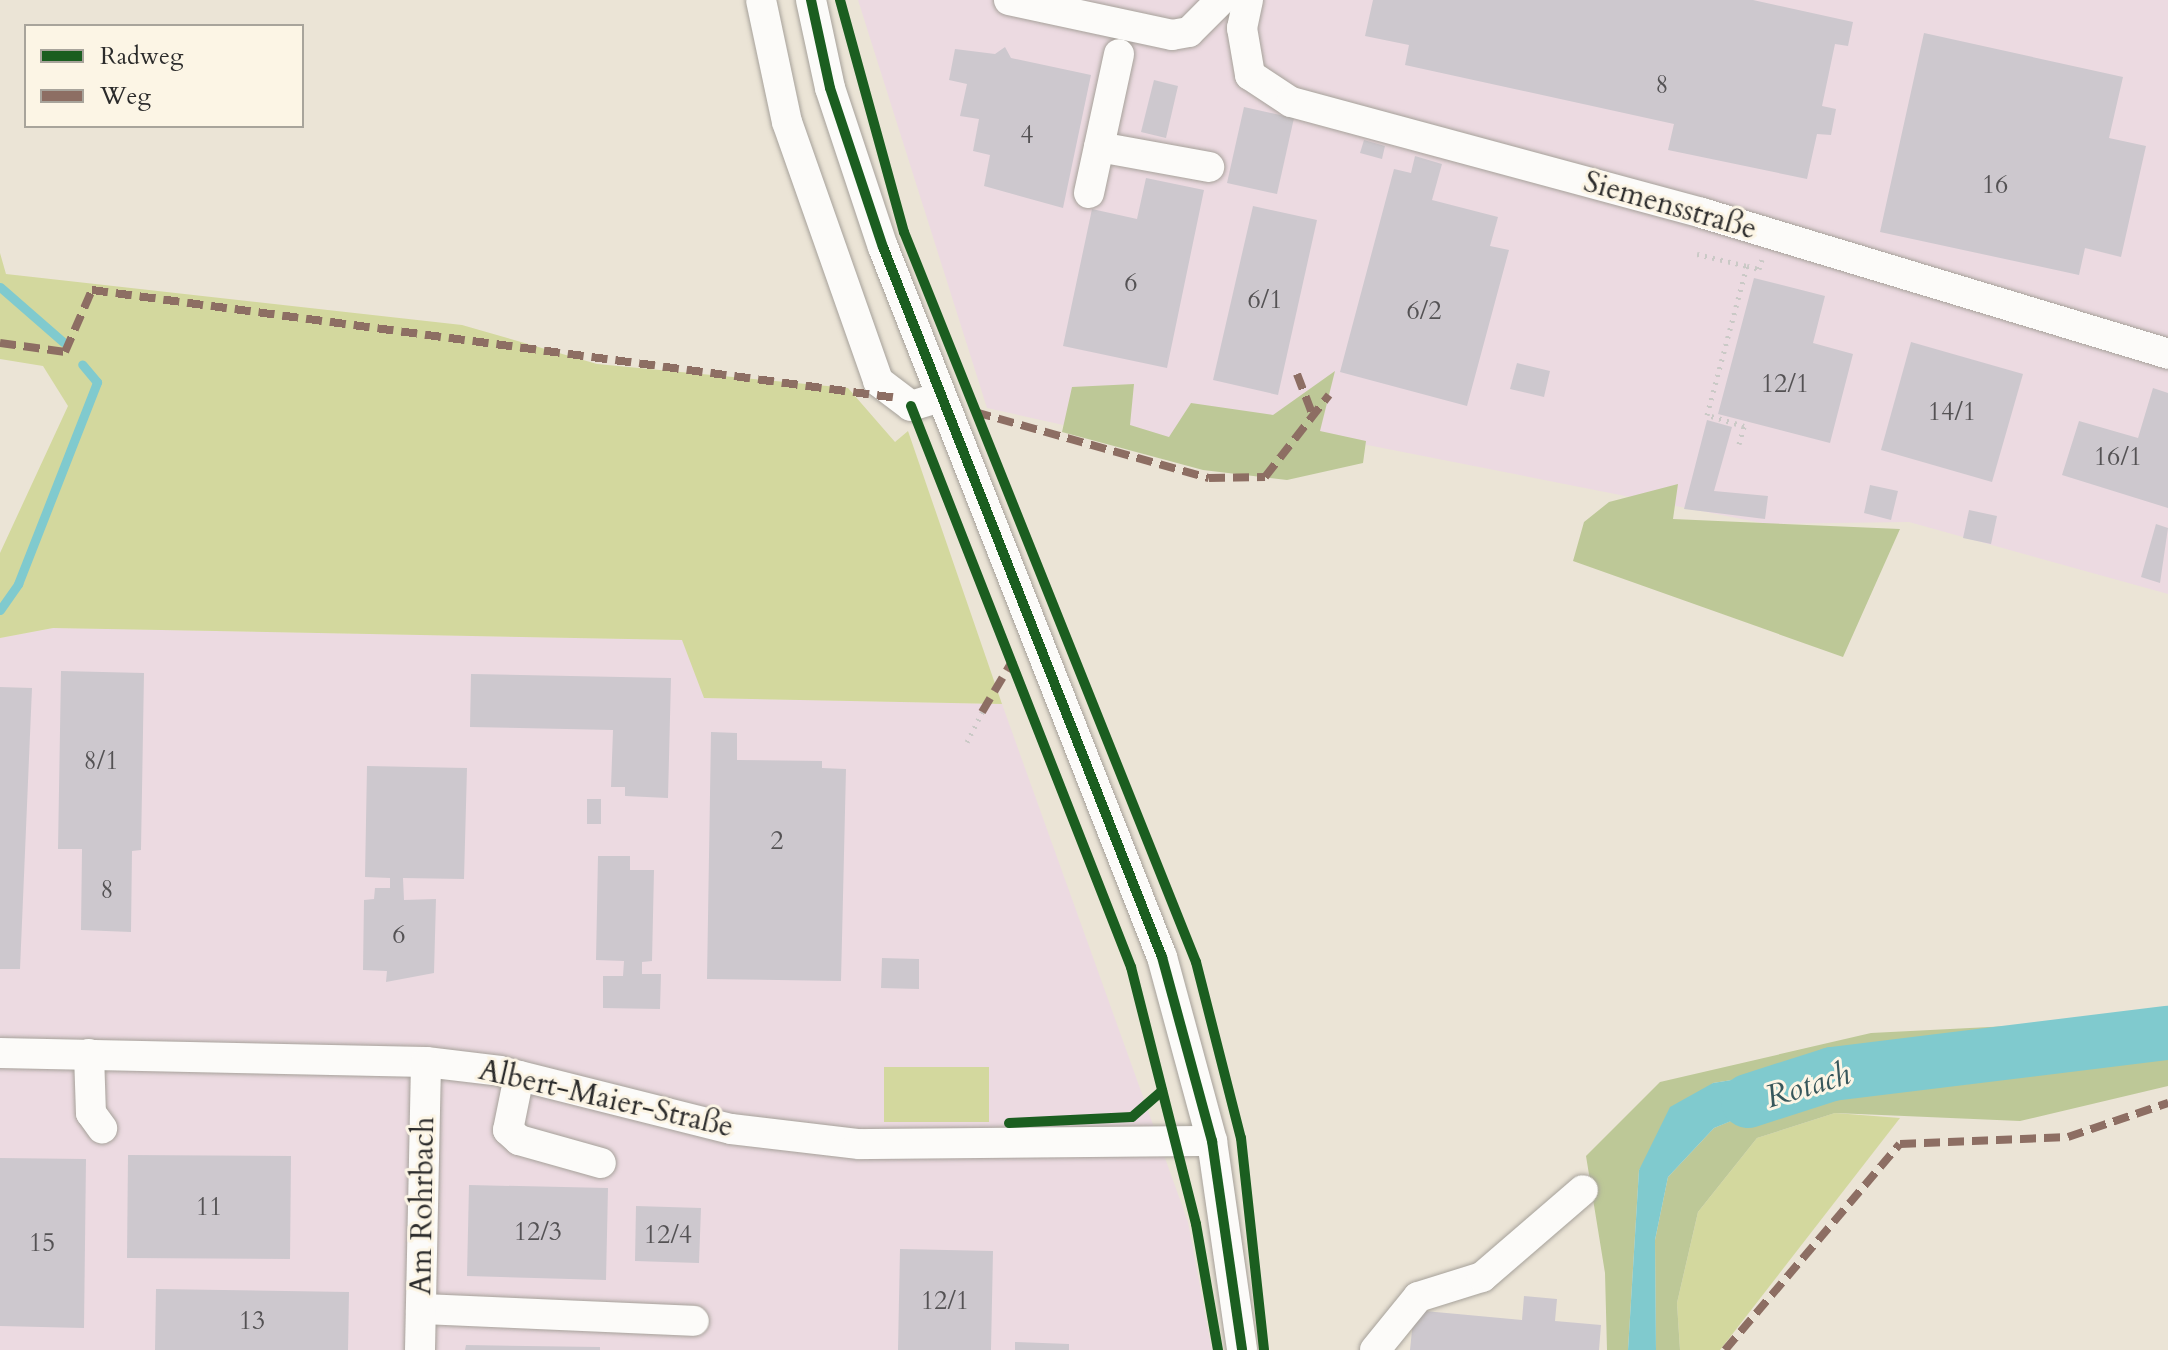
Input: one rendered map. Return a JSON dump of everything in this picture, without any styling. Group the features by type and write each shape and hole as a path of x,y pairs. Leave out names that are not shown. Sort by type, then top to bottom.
{"street":[{"path":"761,0 787,122 878,381 911,406 941,397"},
{"path":"811,0 835,102 941,397 1162,957 1212,1141 1242,1350"},
{"path":"1009,0 1172,35 1189,32 1221,0"},
{"name":"Siemensstraße","path":"1248,0 1242,28 1250,75 1291,102 1769,234 2168,354"},
{"path":"1089,193 1119,54"},
{"path":"1099,147 1209,167"},
{"name":"Albert-Maier-Straße","path":"0,1053 426,1062 519,1076 731,1129 859,1144 1212,1141"},
{"path":"89,1054 91,1113 102,1128"},
{"name":"Am Rohrbach","path":"420,1350 426,1062"},
{"path":"519,1076 508,1130 519,1140 601,1163"},
{"path":"1375,1350 1418,1297 1482,1277 1583,1190"},
{"path":"421,1309 694,1321"}],"path":[{"path":"1697,254 1759,269 1769,234"},
{"path":"1739,444 1744,426 1707,415 1747,266"},
{"path":"967,742 982,712"}],"shaded area":[{"path":"858,0 2168,0 2168,594 1909,522 1767,524 1342,440 1294,476 987,408"},
{"path":"53,628 683,640 704,698 1002,704 1188,1222 1212,1350 0,1350 0,638"}],"green space":[{"path":"0,253 6,274 462,325 597,364 848,388 895,442 908,431 1002,704 704,698 682,640 53,628 0,638 0,553 68,406 43,366 0,359"},
{"path":"1335,371 1320,431 1366,441 1363,463 1287,480 1203,470 1062,432 1072,387 1134,384 1130,425 1169,437 1191,403 1273,415"},
{"path":"1678,484 1673,519 1900,529 1843,657 1573,561 1584,522 1609,502"},
{"path":"2168,1011 2168,1086 2020,1121 1835,1113 1757,1138 1698,1212 1677,1303 1680,1350 1656,1350 1655,1240 1668,1177 1714,1128 1820,1084 1812,1067 1713,1083 1639,1170 1628,1350 1607,1350 1605,1273 1586,1156 1660,1082 1871,1033 2148,1019"},
{"path":"884,1067 989,1067 989,1122 884,1122"},
{"path":"1835,1113 1900,1118 1720,1350 1680,1350 1677,1303 1698,1212 1757,1138"}],"water":[{"path":"1812,1067 1820,1085 1714,1128 1668,1177 1655,1240 1656,1350 1628,1350 1639,1170 1670,1107 1713,1083"}],"building":[{"path":"1373,0 1753,0 1853,22 1848,46 1835,44 1822,106 1836,109 1831,135 1817,134 1807,179 1668,150 1674,124 1405,65 1409,45 1365,36"},
{"path":"1924,33 2123,77 2109,138 2146,146 2121,257 2085,248 2079,275 1880,232"},
{"path":"1005,47 1011,58 1091,75 1063,208 984,186 990,155 973,151 979,119 960,116 967,84 949,80 955,49 995,54"},
{"path":"1154,80 1178,86 1166,138 1141,132"},
{"path":"1244,107 1294,118 1277,194 1227,183"},
{"path":"1364,140 1385,146 1382,159 1360,153"},
{"path":"1415,156 1442,164 1432,200 1498,217 1490,246 1509,250 1467,406 1340,372 1394,169 1411,173"},
{"path":"1146,178 1204,190 1167,368 1063,346 1092,209 1137,219"},
{"path":"1253,206 1317,220 1278,395 1213,380"},
{"path":"1754,278 1825,296 1813,343 1853,354 1830,443 1718,414"},
{"path":"1911,342 2023,374 1992,482 1881,450"},
{"path":"1517,363 1550,371 1544,397 1510,389"},
{"path":"2153,388 2168,393 2168,508 2062,475 2079,421 2138,438"},
{"path":"1707,420 1732,427 1714,491 1768,496 1765,519 1684,509"},
{"path":"1870,485 1898,491 1891,520 1864,513"},
{"path":"1969,510 1997,516 1991,544 1963,538"},
{"path":"2156,524 2168,528 2160,583 2141,577"},
{"path":"61,671 144,673 141,850 132,851 131,932 81,930 82,849 58,849"},
{"path":"471,674 671,678 668,798 625,796 625,787 611,787 613,730 470,727"},
{"path":"0,687 32,688 20,969 0,969"},
{"path":"711,732 737,733 737,760 822,761 822,768 846,769 841,981 707,979"},
{"path":"367,766 467,768 464,879 403,878 404,900 436,899 434,973 386,982 387,971 363,970 364,900 374,899 375,888 390,888 390,878 365,877"},
{"path":"587,799 601,799 601,824 587,824"},
{"path":"598,856 630,856 630,870 654,870 652,961 642,962 642,974 661,974 660,1009 603,1008 603,976 623,976 624,961 596,960"},
{"path":"882,958 919,959 919,989 881,988"},
{"path":"128,1155 291,1156 290,1259 127,1258"},
{"path":"0,1158 86,1159 84,1328 0,1326"},
{"path":"469,1185 608,1188 606,1280 467,1276"},
{"path":"636,1206 701,1208 699,1263 635,1261"},
{"path":"900,1249 993,1251 991,1350 898,1350"},
{"path":"156,1289 349,1292 348,1350 155,1350"},
{"path":"1524,1296 1557,1299 1555,1321 1601,1325 1599,1350 1410,1350 1414,1310 1522,1320"},
{"path":"1015,1342 1069,1344 1069,1350 1015,1350"},
{"path":"466,1345 600,1347 600,1350 465,1350"}],"waterway":[{"path":"0,287 63,342"},
{"path":"0,610 18,584 97,382 82,364"},
{"name":"Rotach","path":"1748,1101 1832,1074 2168,1033"}],"marked path":[{"path":"0,343 65,352 92,290 897,398"},
{"path":"1297,374 1313,416"},
{"path":"975,412 1209,478 1265,477 1329,395"},
{"path":"982,712 1013,660"},
{"path":"1725,1350 1900,1144 2068,1137 2168,1103"}],"cycle path":[{"path":"811,0 830,88 883,247 1162,957 1212,1141 1242,1350"},
{"path":"840,0 904,232 1196,962 1241,1138 1264,1350"},
{"path":"911,406 1131,967 1196,1224 1218,1350"},
{"path":"1009,1123 1132,1117 1162,1091"}]}
